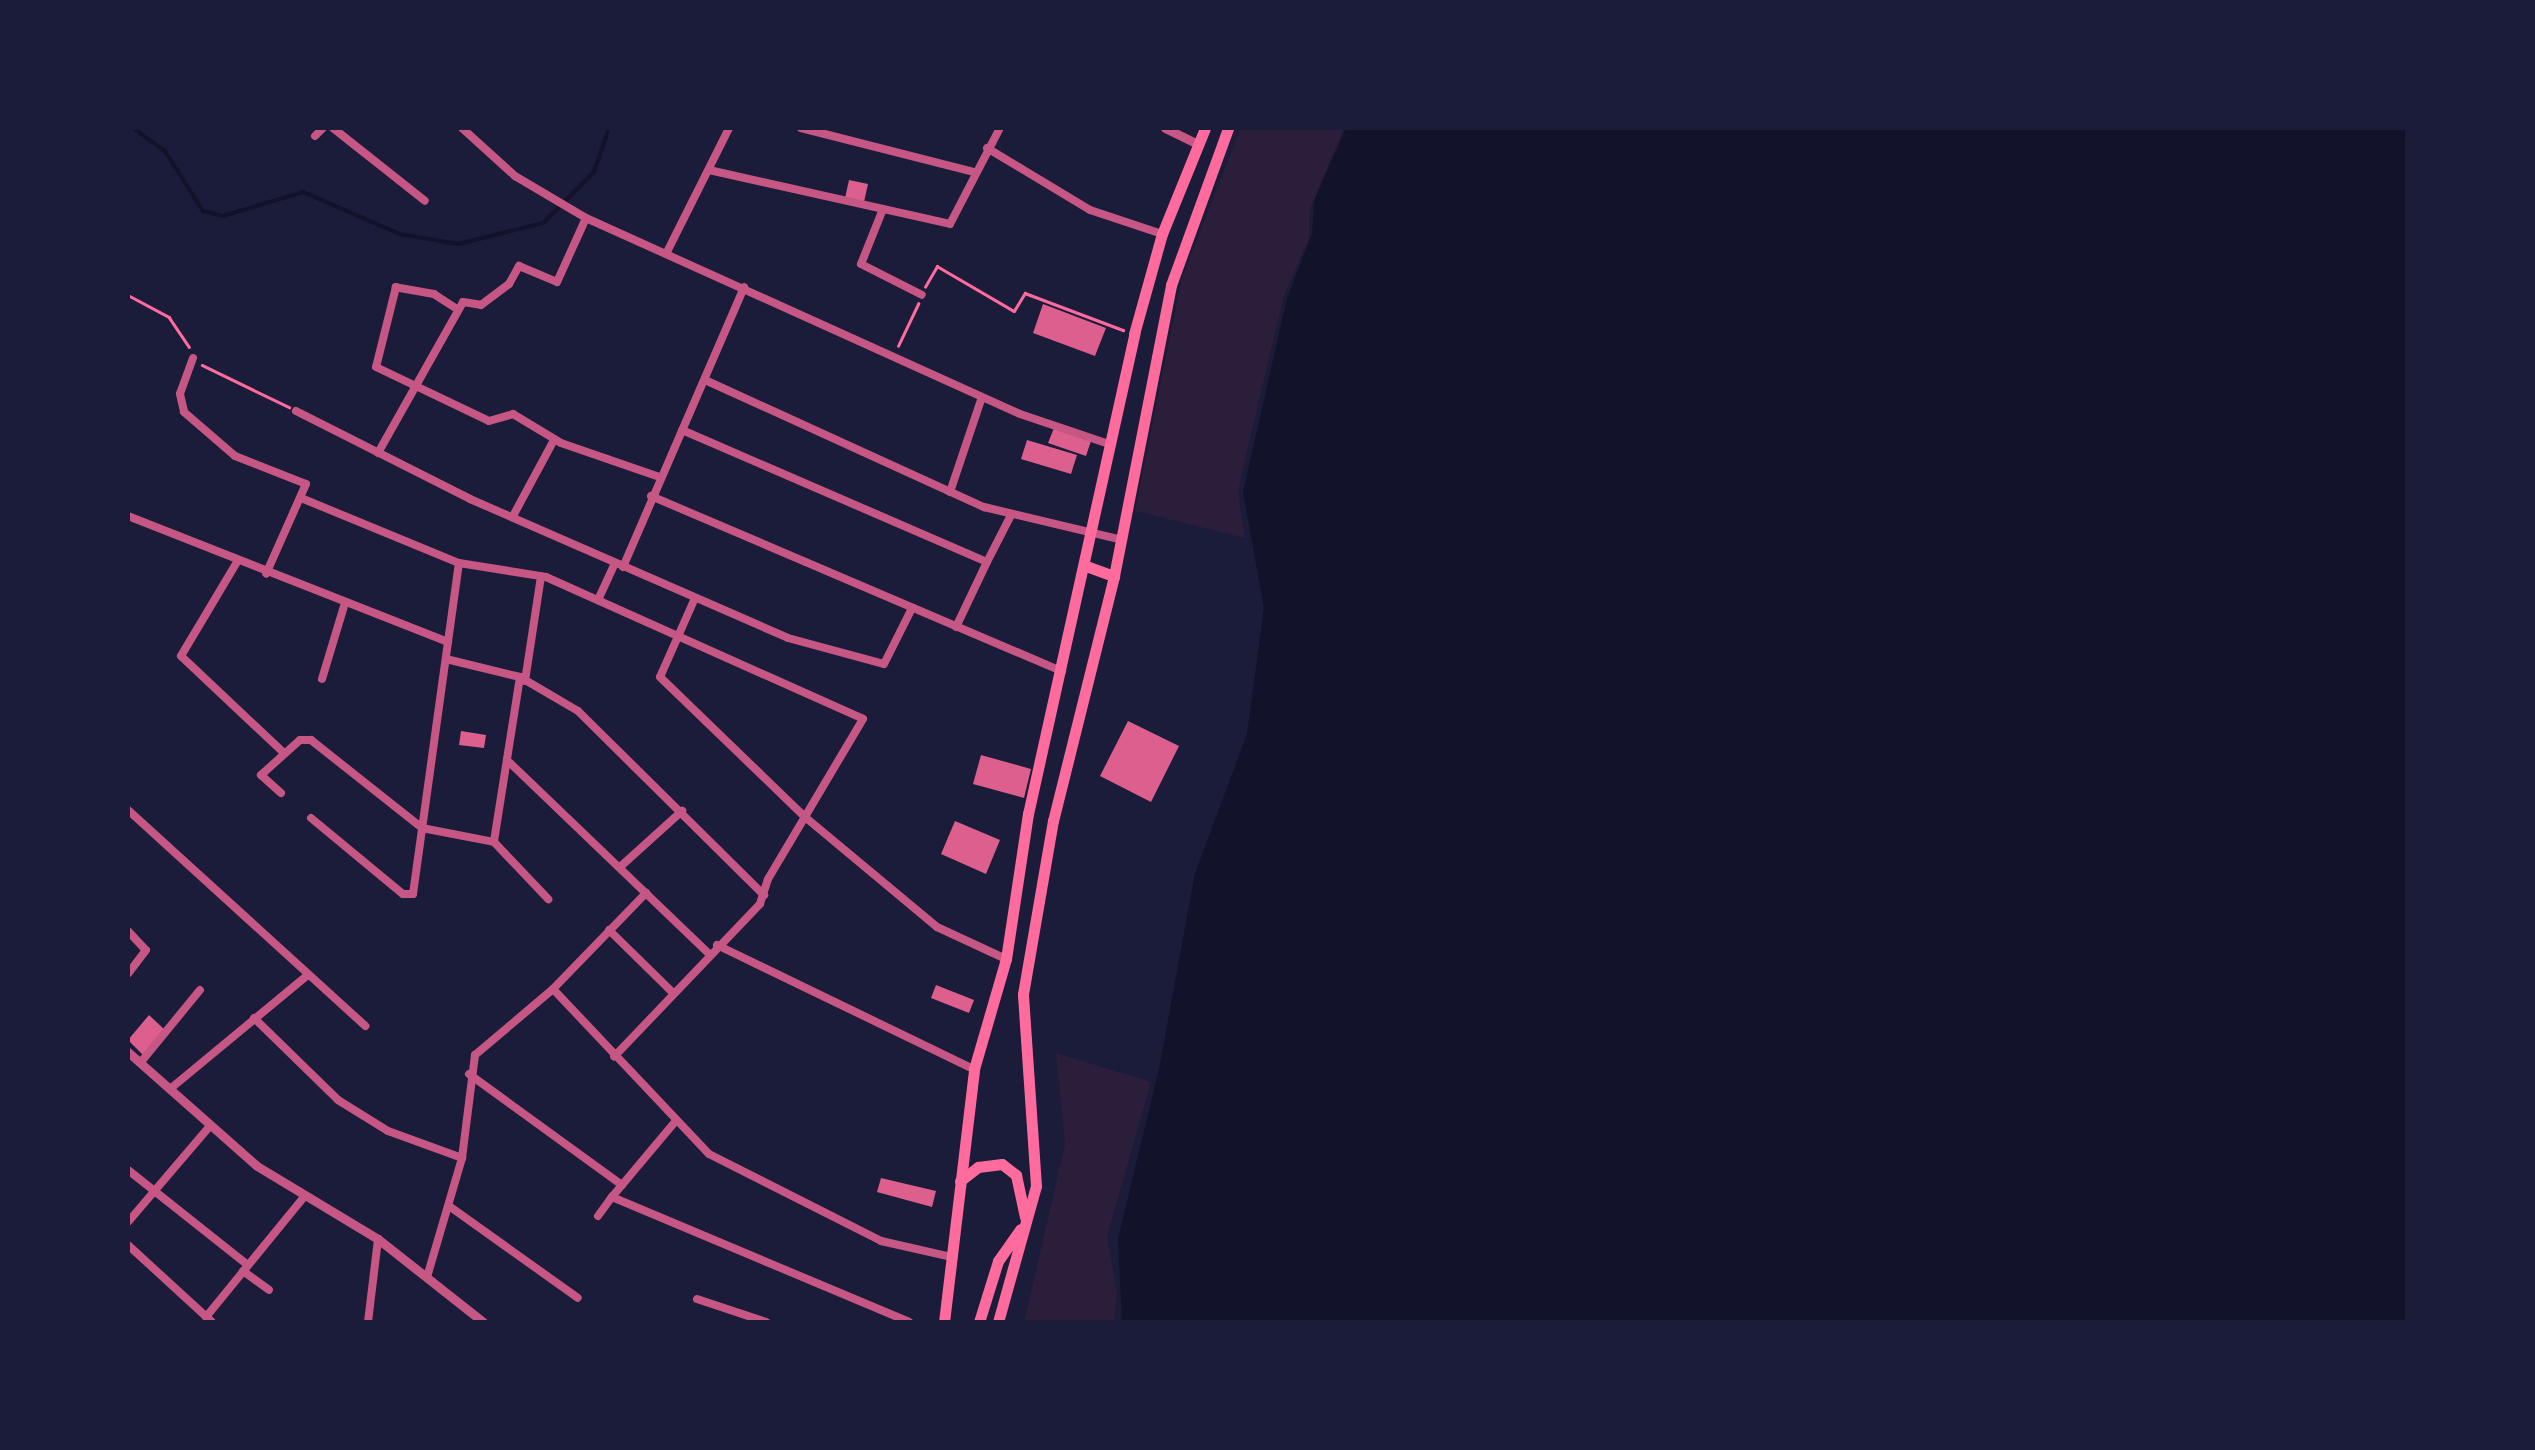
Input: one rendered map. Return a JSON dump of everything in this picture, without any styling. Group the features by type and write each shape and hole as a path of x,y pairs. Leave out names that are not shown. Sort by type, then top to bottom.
{"highway":[{"path":"944,1322 974,1070 1006,958 1028,814 1094,532 1134,334 1162,234 1205,128"},
{"path":"998,1322 1038,1164 1021,1032 1023,994 1052,821 1122,540 1171,284 1228,128"},
{"path":"1086,566 1114,576"},
{"path":"960,1181 978,1167 1002,1164 1016,1175 1025,1222 998,1261 979,1322"}],"street":[{"path":"314,136 324,128"},
{"path":"333,128 425,201"},
{"path":"668,252 729,128"},
{"path":"807,128 974,172"},
{"path":"710,170 950,224 1000,128"},
{"path":"1165,128 1198,144"},
{"path":"466,129 551,200 586,218 982,397 1112,445"},
{"path":"987,148 1090,210 1162,234"},
{"path":"883,209 861,264 922,295"},
{"path":"378,453 457,309 466,299 481,305 510,284 519,266 557,282 586,218"},
{"path":"457,309 404,285 395,290 388,336 375,363 380,372 490,421 513,414 554,440 660,476"},
{"path":"598,600 619,565 682,430 744,287"},
{"path":"194,358 180,394 184,412 235,456 306,484 266,574"},
{"path":"705,380 1010,517 1122,540"},
{"path":"950,492 982,397"},
{"path":"296,410 513,516 788,638 878,664 892,658 912,608"},
{"path":"682,430 988,562"},
{"path":"513,516 554,440"},
{"path":"651,496 1062,671"},
{"path":"301,498 459,563 541,576 863,719 764,895 614,1058"},
{"path":"128,516 344,606 448,642"},
{"path":"956,627 1010,517"},
{"path":"237,562 180,656 284,753"},
{"path":"311,818 408,897 422,828 459,563"},
{"path":"494,842 503,773 510,762 541,576"},
{"path":"695,598 660,677 805,817 937,927 1006,958"},
{"path":"322,678 344,606"},
{"path":"446,659 522,679 578,710 764,895"},
{"path":"282,793 261,775 284,753 311,740 422,828 494,842 548,899"},
{"path":"510,762 708,952"},
{"path":"128,810 365,1026"},
{"path":"620,867 682,811"},
{"path":"428,1276 462,1158 469,1074 475,1055 553,989 646,893"},
{"path":"609,930 672,992"},
{"path":"128,932 146,950 128,974"},
{"path":"717,945 974,1070"},
{"path":"170,1089 308,975"},
{"path":"553,989 674,1122 709,1154 880,1241 952,1257"},
{"path":"140,1062 200,990"},
{"path":"254,1018 350,1108 462,1158"},
{"path":"128,1052 209,1127 303,1198 378,1239 483,1322"},
{"path":"469,1074 622,1185"},
{"path":"598,1216 674,1122"},
{"path":"128,1222 209,1127"},
{"path":"128,1170 269,1290"},
{"path":"612,1197 909,1322"},
{"path":"128,1244 209,1320 303,1198"},
{"path":"449,1206 578,1298"},
{"path":"368,1322 378,1239"},
{"path":"697,1299 766,1322"}],"path":[{"path":"894,356 936,266 1014,311 1025,293 1134,334"},
{"path":"128,295 169,317 194,358 296,410"}],"shaded area":[{"path":"1241,128 1344,128 1309,211 1309,238 1284,296 1262,387 1238,491 1245,538 1135,511 1182,277"},
{"path":"1346,128 2407,128 2407,1322 1122,1322 1118,1239 1160,1064 1195,873 1247,734 1264,608 1243,492 1287,298 1312,234 1314,201"},
{"path":"1056,1053 1151,1082 1107,1237 1117,1293 1114,1322 1024,1322 1065,1145"}],"building":[{"path":"849,180 868,184 864,202 845,198"},
{"path":"1043,304 1106,328 1095,356 1033,333"},
{"path":"1054,428 1091,441 1086,456 1048,443"},
{"path":"1027,440 1077,455 1071,474 1021,459"},
{"path":"1128,721 1179,746 1151,802 1100,776"},
{"path":"461,731 486,735 484,748 459,745"},
{"path":"981,755 1031,769 1024,798 973,784"},
{"path":"955,821 1000,840 986,874 941,854"},
{"path":"936,985 974,1000 969,1013 931,998"},
{"path":"149,1015 165,1030 143,1055 128,1040"},
{"path":"881,1178 936,1191 932,1207 877,1192"}],"waterway":[{"path":"133,128 165,151 203,211 223,216 303,192 400,234 458,244 543,223 594,172 609,128"}]}
